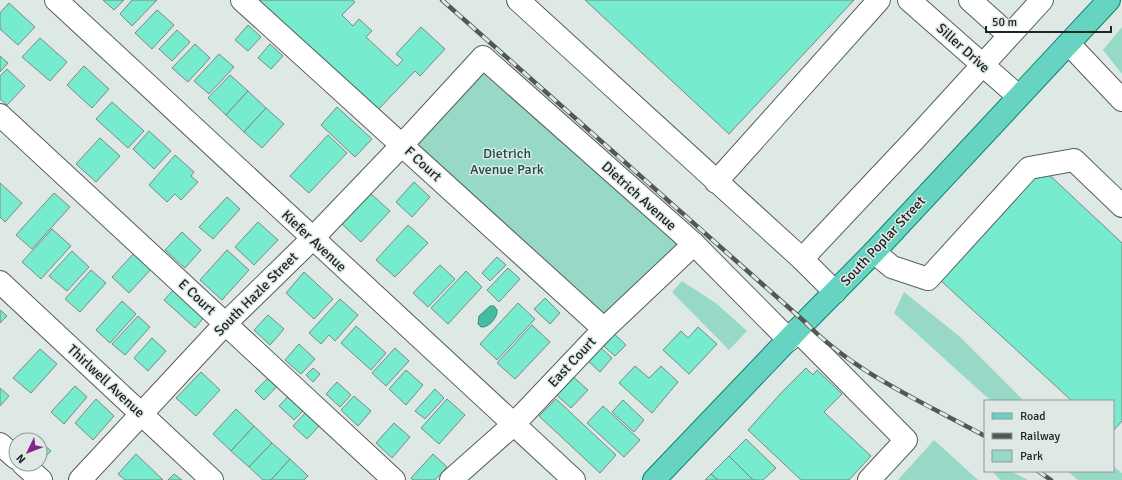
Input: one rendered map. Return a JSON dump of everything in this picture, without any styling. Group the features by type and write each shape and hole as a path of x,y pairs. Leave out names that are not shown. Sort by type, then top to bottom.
{"main road":[{"name":"South Poplar Street","path":"654,480 874,252 1109,0"}],"street":[{"name":"Kiefer Avenue","path":"56,0 312,239 574,480"},
{"name":"F Court","path":"242,0 604,329"},
{"path":"518,0 835,292"},
{"path":"716,182 879,0"},
{"name":"Siller Drive","path":"909,0 1018,96"},
{"path":"970,0 1009,35"},
{"path":"802,260 1042,0"},
{"path":"1069,44 1122,100"},
{"name":"South Hazle Street","path":"80,480 226,324 312,239 402,145 483,57"},
{"name":"Dietrich Avenue","path":"483,57 694,244 906,440 869,480"},
{"name":"E Court","path":"0,115 394,480"},
{"path":"874,252 892,267 928,279 1029,168 1074,160 1122,206"},
{"name":"East Court","path":"451,480 513,424 604,329 694,244"},
{"name":"Thirlwell Avenue","path":"0,282 212,480"},
{"path":"0,444 8,451"},
{"path":"32,472 41,480"}],"green space":[{"path":"1122,27 1122,74 1103,50"},
{"name":"Dietrich Avenue Park","path":"482,65 678,245 604,323 409,145"},
{"path":"682,281 717,304 747,331 729,350 672,292"},
{"path":"904,292 959,336 1023,400 990,400 894,313"},
{"path":"934,440 978,480 898,480"},
{"path":"1114,467 1122,473 1122,480 1078,480 1068,472 1114,472"},
{"path":"993,472 1013,472 1028,480 1000,480"}],"shaded area":[{"path":"490,306 494,306 497,310 496,316 490,324 481,327 478,324 479,316"}],"building":[{"path":"103,0 124,0 114,10"},
{"path":"132,0 157,0 132,26 120,14"},
{"path":"251,0 353,0 355,2 342,15 353,26 359,19 372,31 366,37 397,66 403,60 396,54 421,27 445,49 420,76 415,71 374,114"},
{"path":"585,0 854,0 729,134"},
{"path":"9,3 35,27 18,45 0,29 0,13"},
{"path":"157,10 174,25 152,49 135,33"},
{"path":"248,25 261,37 248,51 235,40"},
{"path":"177,30 190,42 172,61 159,49"},
{"path":"40,38 67,62 50,81 22,57"},
{"path":"195,44 210,58 188,82 172,68"},
{"path":"270,44 283,56 271,69 258,58"},
{"path":"219,54 234,67 209,94 194,81"},
{"path":"0,56 8,63 0,72"},
{"path":"84,66 109,89 92,108 67,85"},
{"path":"7,69 25,86 7,105 0,99 0,76"},
{"path":"230,75 248,91 226,115 208,98"},
{"path":"248,91 266,108 244,132 226,115"},
{"path":"112,102 144,131 128,148 96,119"},
{"path":"337,107 372,139 355,157 321,125"},
{"path":"266,108 284,124 262,148 244,132"},
{"path":"149,131 171,151 154,169 133,149"},
{"path":"328,135 347,153 309,193 290,176"},
{"path":"100,138 120,156 96,182 76,164"},
{"path":"175,155 194,172 191,176 198,182 181,200 175,194 167,202 149,185"},
{"path":"1042,168 1122,243 1122,421 1114,430 1114,400 1071,400 939,279"},
{"path":"414,182 430,197 412,217 396,202"},
{"path":"0,183 22,203 5,222 0,217"},
{"path":"54,193 70,207 32,249 16,235"},
{"path":"370,193 390,211 361,242 342,224"},
{"path":"227,197 240,209 213,239 199,227"},
{"path":"258,222 278,240 254,265 235,247"},
{"path":"408,225 428,243 395,277 376,260"},
{"path":"52,229 71,246 41,279 22,262"},
{"path":"182,232 201,250 185,268 165,250"},
{"path":"227,250 249,270 222,300 200,280"},
{"path":"72,251 89,267 67,291 49,276"},
{"path":"136,251 153,267 129,293 112,277"},
{"path":"497,257 506,265 490,281 482,273"},
{"path":"440,265 455,279 428,307 413,293"},
{"path":"508,268 520,279 499,302 487,290"},
{"path":"91,270 106,283 80,312 65,299"},
{"path":"466,271 482,287 448,324 431,308"},
{"path":"304,272 333,299 314,319 286,293"},
{"path":"176,287 207,314 195,328 164,300"},
{"path":"545,298 560,313 550,324 534,309"},
{"path":"340,299 358,315 335,341 329,335 321,344 309,333"},
{"path":"122,301 136,314 110,343 96,330"},
{"path":"518,303 535,319 497,360 480,344"},
{"path":"0,310 7,316 0,323"},
{"path":"268,315 284,329 270,345 254,330"},
{"path":"138,316 150,327 125,355 112,344"},
{"path":"532,325 550,342 515,379 497,363"},
{"path":"356,326 386,353 371,370 341,343"},
{"path":"698,327 717,344 689,374 663,350 681,331 688,338"},
{"path":"610,330 626,345 615,356 599,342"},
{"path":"152,338 166,351 148,371 134,358"},
{"path":"299,344 315,359 301,374 285,360"},
{"path":"598,345 612,358 600,372 585,358"},
{"path":"395,348 409,361 386,386 372,373"},
{"path":"40,349 57,364 31,393 13,378"},
{"path":"635,366 649,378 661,366 678,382 652,413 619,383"},
{"path":"313,368 320,374 313,382 306,375"},
{"path":"806,368 813,375 817,370 842,394 824,412 871,456 849,480 801,480 748,430"},
{"path":"406,370 423,385 406,405 389,389"},
{"path":"201,372 220,390 196,416 176,398"},
{"path":"569,373 588,390 571,408 552,391"},
{"path":"271,375 280,383 264,400 255,391"},
{"path":"337,382 351,395 340,407 326,394"},
{"path":"75,386 87,397 64,424 51,412"},
{"path":"0,388 9,396 0,406"},
{"path":"435,389 444,398 425,419 415,411"},
{"path":"291,393 306,408 294,420 279,406"},
{"path":"354,396 371,411 358,426 341,410"},
{"path":"96,399 114,416 93,440 75,423"},
{"path":"447,399 465,415 439,444 421,428"},
{"path":"556,399 616,455 600,473 539,416"},
{"path":"623,400 644,420 634,432 612,412"},
{"path":"603,406 640,440 624,457 587,423"},
{"path":"236,409 254,426 231,451 213,434"},
{"path":"307,411 321,424 307,439 293,426"},
{"path":"394,423 410,437 392,458 376,443"},
{"path":"254,426 272,443 249,467 231,451"},
{"path":"746,439 776,468 763,480 753,480 729,456"},
{"path":"272,443 290,459 271,480 263,480 249,467"},
{"path":"136,454 163,480 125,480 118,474"},
{"path":"433,454 447,467 435,480 413,480 411,478"},
{"path":"729,456 753,480 718,480 711,474"},
{"path":"290,459 308,476 304,480 271,480"},
{"path":"174,474 182,480 168,480"},
{"path":"711,474 718,480 705,480"}],"railway":[{"path":"442,0 824,340 845,356 890,385 984,435"},
{"path":"1039,472 1051,480"}]}
